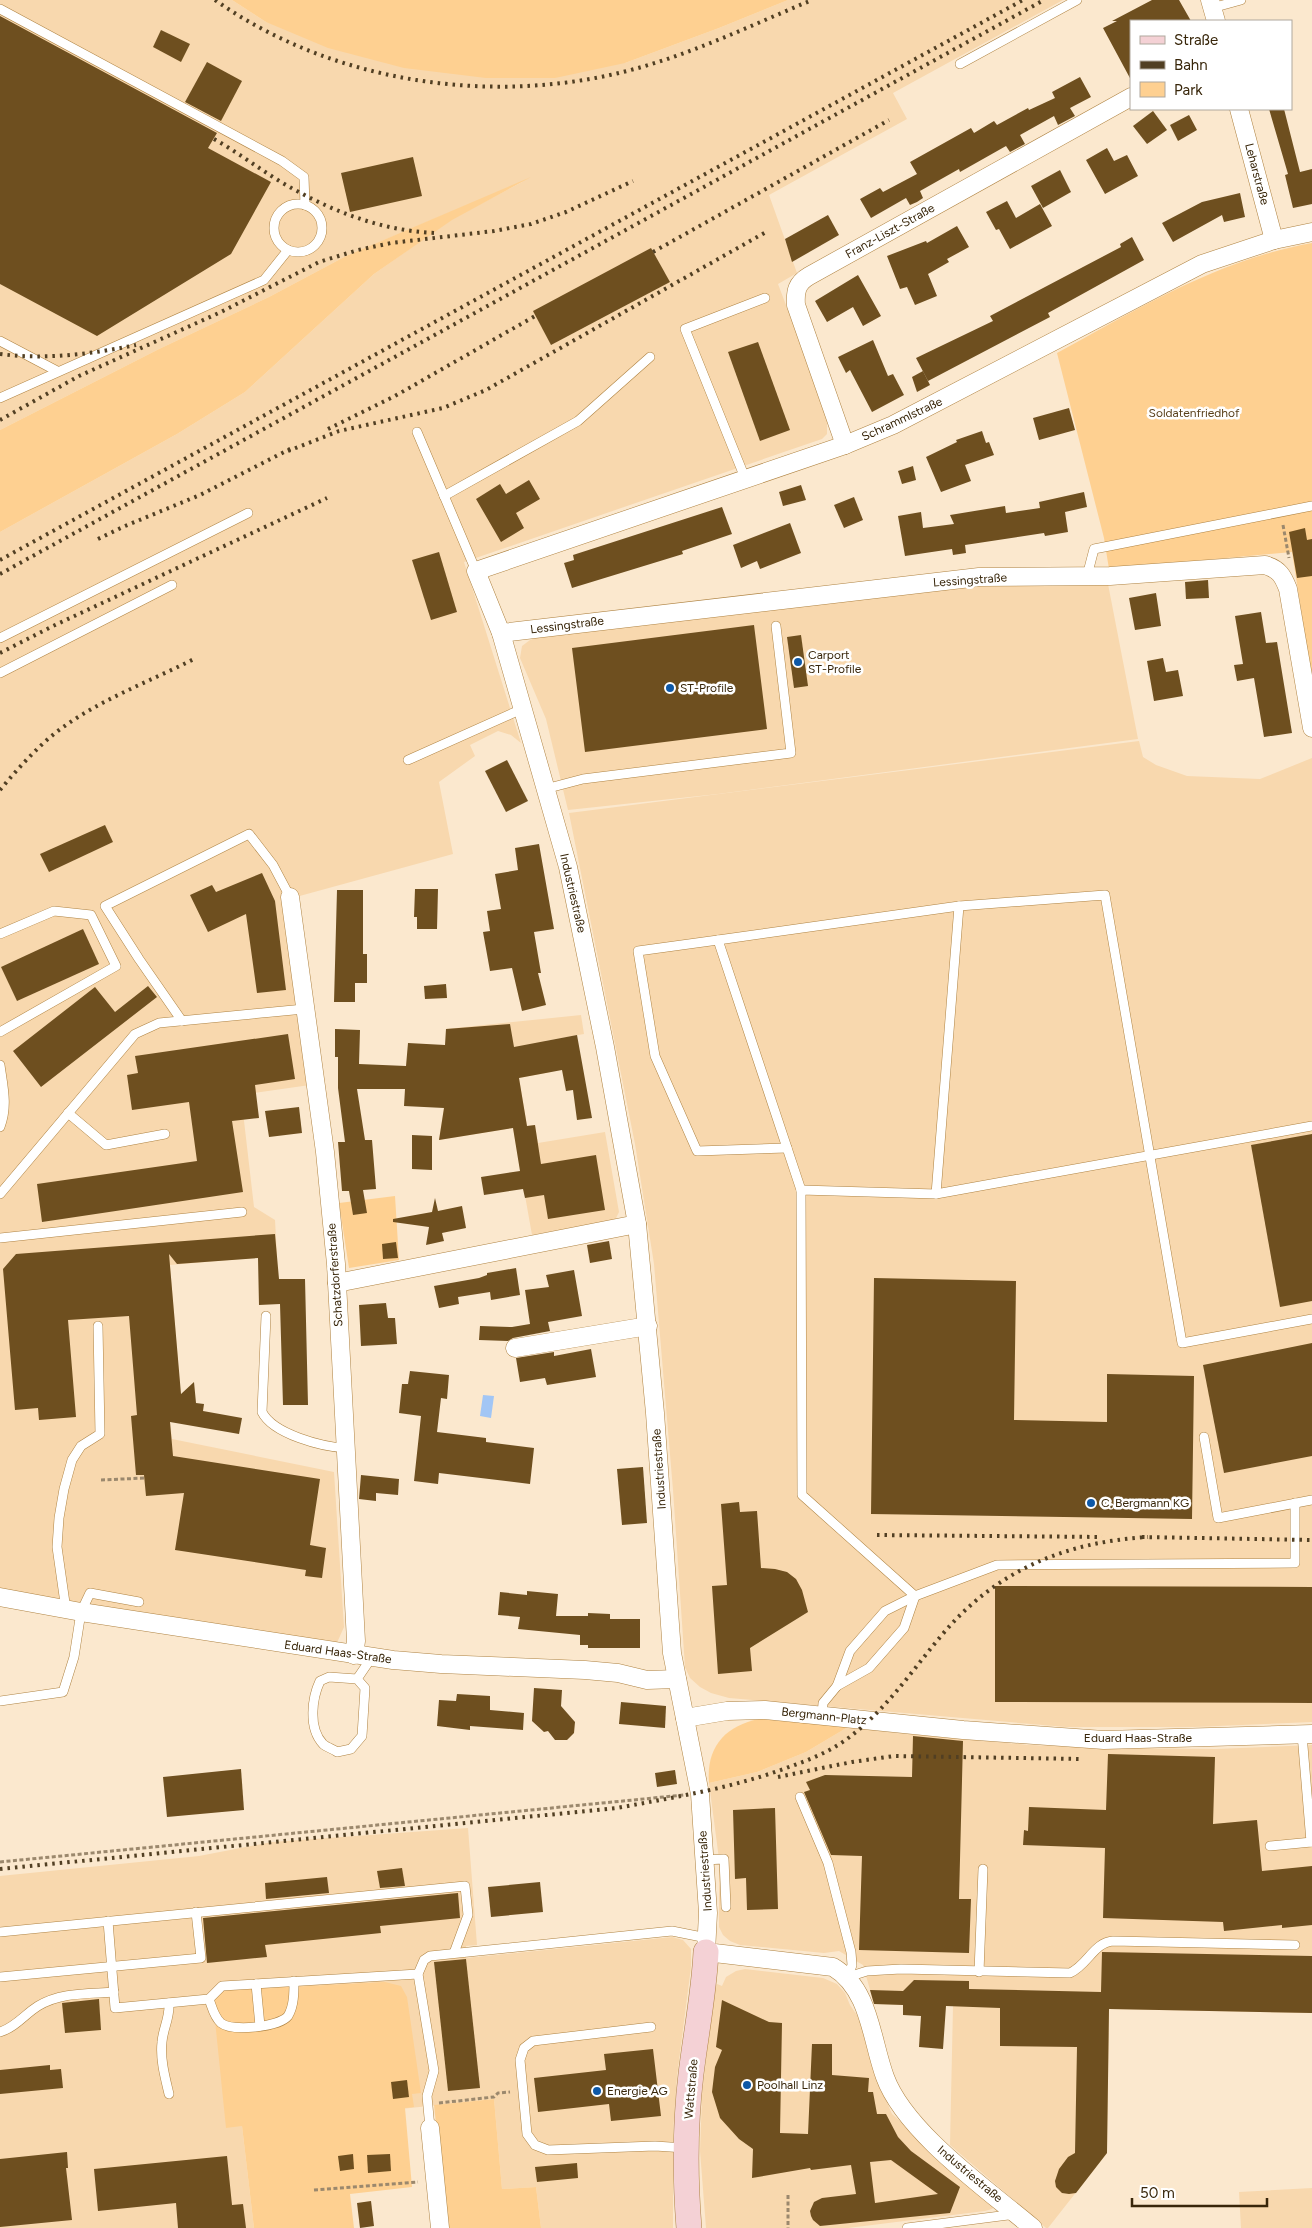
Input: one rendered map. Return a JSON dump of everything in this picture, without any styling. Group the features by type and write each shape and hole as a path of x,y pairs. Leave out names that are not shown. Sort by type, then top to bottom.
{"street":[{"name":"Franz-Liszt-Straße","path":"845,445 796,304 795,292 799,284 810,276 1130,98"},
{"name":"Leharstraße","path":"1239,110 1274,240"},
{"name":"Schrammlstraße","path":"476,571 845,445 918,414 1202,264 1274,240 1312,232"},
{"name":"Lessingstraße","path":"501,633 979,577 1087,576 1264,565 1280,573"},
{"name":"Industriestraße","path":"476,571 501,633 568,867 605,1047 637,1224 648,1326 672,1653 700,1794 708,1913 706,1945"},
{"path":"1280,573 1288,589 1312,728"},
{"name":"Schatzdorferstraße","path":"290,897 325,1152 337,1283 356,1641 363,1656"},
{"path":"337,1283 637,1224"},
{"path":"515,1348 648,1326"},
{"name":"Eduard Haas-Straße","path":"0,1598 363,1656 441,1664 610,1672 647,1680 678,1679"},
{"name":"Bergmann-Platz","path":"684,1718 727,1711 765,1710 963,1730"},
{"name":"Eduard Haas-Straße","path":"963,1730 1104,1740 1307,1734"},
{"path":"706,1945 833,1967 848,1977"},
{"name":"Wattstraße","path":"689,2228 688,2148 691,2075 704,1983 706,1945"},
{"name":"Industriestraße","path":"848,1977 864,2004 886,2078 896,2100 913,2122 934,2144 1033,2228"},
{"path":"430,2128 440,2228"}],"lane":[{"path":"960,64 1077,0"},
{"path":"1213,10 1241,0"},
{"path":"0,9 282,161 304,177 305,205"},
{"path":"292,204 305,205 315,210 320,217 322,233 314,247 299,253 288,250 278,242 275,235 275,220 285,207 292,204"},
{"path":"0,398 264,280 288,250"},
{"path":"745,478 685,329 765,298"},
{"path":"0,341 57,372"},
{"path":"444,496 578,421 650,357"},
{"path":"417,432 476,571"},
{"path":"1087,576 1094,549 1312,506"},
{"path":"0,638 248,513"},
{"path":"0,673 172,585"},
{"path":"545,788 583,779 791,754 776,626"},
{"path":"408,760 522,709"},
{"path":"182,1021 138,958 105,906 249,834 273,865 290,897"},
{"path":"787,1148 697,1151 655,1056 638,951 959,906 1105,895 1182,1343 1312,1318"},
{"path":"936,1194 959,906"},
{"path":"0,934 54,911 91,915 116,966 0,1032"},
{"path":"718,940 801,1190 802,1495 916,1596"},
{"path":"0,1194 135,1034 159,1023 304,1009"},
{"path":"0,1066 5,1104 0,1127"},
{"path":"68,1113 106,1145 165,1134"},
{"path":"801,1190 936,1194 1312,1126"},
{"path":"0,1238 242,1212"},
{"path":"266,1316 262,1412 266,1420 308,1440 328,1447 346,1448"},
{"path":"0,1701 63,1692 74,1657 74,1611 58,1547 59,1518 72,1460 80,1446 100,1434 98,1326"},
{"path":"1204,1437 1218,1518 1312,1500"},
{"path":"822,1715 823,1703 837,1686 850,1651 885,1611 916,1596 997,1565 1295,1563 1295,1503"},
{"path":"74,1611 90,1593 139,1602"},
{"path":"837,1686 869,1668 899,1634 904,1628 916,1596"},
{"path":"357,1679 363,1656"},
{"path":"329,1677 357,1679 365,1688 362,1736 351,1749 337,1752 322,1744 315,1729 313,1711 316,1689 320,1681 329,1677"},
{"path":"1270,1846 1312,1842 1307,1734"},
{"path":"800,1797 828,1863 851,1952 852,1965 848,1977"},
{"path":"704,1860 724,1859 726,1907"},
{"path":"979,1972 983,1868"},
{"path":"0,1932 465,1886 468,1915 454,1954"},
{"path":"0,1977 201,1958 196,1912"},
{"path":"108,1921 116,2008 209,1999 222,1986 418,1974"},
{"path":"430,2128 428,2096 434,2071 418,1974 424,1960 430,1956 672,1931 706,1945"},
{"path":"848,1977 868,1971 901,1969 1070,1973 1084,1965 1104,1942 1113,1941 1295,1945"},
{"path":"209,1999 216,2016 222,2024 233,2028 277,2024 287,2016 293,2004 294,1981"},
{"path":"256,1984 260,2026"},
{"path":"0,2032 9,2029 36,2007 55,1997 114,1992"},
{"path":"169,2003 170,2016 162,2040 162,2057 169,2094"},
{"path":"651,2027 533,2041 524,2048 520,2060 528,2134 535,2145 548,2150 654,2146 688,2148"},
{"path":"907,2228 1017,2214"}],"path":[{"path":"1280,512 1290,556 1280,573"},
{"path":"101,1480 144,1478"},
{"path":"0,1862 700,1794"},
{"path":"428,2104 494,2098 498,2093 523,2090"},
{"path":"314,2190 435,2181"},
{"path":"788,2194 788,2228"}],"shaded area":[{"path":"0,0 232,0 266,22 625,63 788,0 1063,0 893,93 907,119 769,195 797,273 778,284 827,413 827,434 822,439 464,562 521,743 511,735 498,731 470,745 475,756 439,782 453,854 285,900 297,997 300,1040 310,1085 241,1095 254,1207 275,1220 277,1256 170,1265 182,1412 169,1413 172,1439 334,1472 344,1627 336,1645 0,1590 0,532 177,434 245,392 374,274 452,219 524,181 346,256 269,297 159,349 0,430"},
{"path":"1108,584 1138,739 718,794 568,810 546,719 520,658 522,646 530,640 546,634 965,587"},
{"path":"1139,741 1143,757 1156,765 1187,776 1260,779 1312,758 1312,1722 1194,1727 1066,1727 729,1698 711,1693 700,1687 690,1678 685,1667 673,1490 654,1264 635,1144 569,813"},
{"path":"581,1015 584,1034 545,1041 551,1072 519,1078 527,1126 535,1125 538,1143 605,1132 619,1212 615,1220 532,1235 513,1128 439,1140 446,1095 446,1029"},
{"path":"848,1727 1030,1745 1103,1748 1216,1749 1312,1745 1312,2013 1109,2009 1107,2153 1048,2228 1046,2228 950,2145 953,2006 874,2004 863,1965 839,1951 824,1953 740,1945 730,1941 723,1935 719,1927 719,1859 709,1783 757,1772 806,1752"},
{"path":"468,1828 477,1945 466,1946 466,1958 672,1937 683,1940 691,1949 691,1967 677,2076 673,2133 673,2228 541,2228 536,2187 502,2189 494,2099 242,2126 254,2228 0,2228 0,1876 199,1856 272,1842"},
{"path":"745,1969 823,1978 837,1984 845,1993 850,2005 859,2018 879,2084 892,2114 996,2205 992,2209 985,2211 848,2228 706,2228 700,2151 702,2095 714,1990 717,1984 722,1986 726,1977 736,1971"},
{"path":"1312,2188 1312,2228 1241,2228 1239,2192"}],"green space":[{"path":"232,0 788,0 625,63 555,78 486,78 404,68 328,48 266,22"},
{"path":"531,177 452,220 374,274 245,392 177,434 0,532 0,430 159,349 269,297 346,256"},
{"name":"Soldatenfriedhof","path":"1312,243 1312,680 1292,552 1109,569 1104,538 1057,353 1149,303 1211,273 1277,251"},
{"path":"395,1196 399,1260 349,1268 339,1203"},
{"path":"759,1719 848,1727 806,1752 757,1772 709,1783 711,1759 720,1740 736,1727"},
{"path":"385,1982 401,1986 407,1997 421,2093 412,2094 414,2107 405,2108 412,2187 350,2194 354,2228 254,2228 242,2126 226,2128 212,1991"},
{"path":"494,2099 502,2189 536,2187 541,2228 447,2228 434,2105"}],"water":[{"path":"483,1395 494,1396 491,1418 480,1416"}],"building":[{"path":"1152,0 1179,0 1190,20 1130,20 1130,78 1103,28 1117,21 1112,21"},
{"path":"0,16 217,133 208,148 271,182 231,254 97,336 0,284"},
{"path":"161,30 190,44 181,62 153,47"},
{"path":"207,62 242,81 221,121 185,102"},
{"path":"1080,77 1091,97 1070,108 1075,116 1058,125 1054,116 1020,135 1025,144 1010,152 1006,146 960,172 959,169 920,191 923,198 917,202 910,205 906,198 871,218 860,199 880,188 883,192 917,174 910,162 971,128 974,133 994,121 997,125 1028,108 1029,110 1055,98 1052,92"},
{"path":"1269,110 1284,110 1300,172 1312,169 1312,204 1293,208 1285,175 1288,174"},
{"path":"1153,111 1167,130 1147,144 1133,126"},
{"path":"1189,115 1197,130 1178,141 1170,125"},
{"path":"1107,148 1114,161 1127,155 1138,176 1105,194 1086,160"},
{"path":"413,157 422,196 350,212 341,173"},
{"path":"1060,170 1071,192 1043,208 1031,186"},
{"path":"1240,193 1245,217 1224,222 1222,215 1173,242 1162,223 1202,202"},
{"path":"1007,201 1016,218 1040,204 1052,226 1010,249 999,229 996,230 986,212"},
{"path":"828,215 839,235 792,262 785,239"},
{"path":"957,226 969,247 947,259 949,262 928,274 937,296 915,305 907,287 900,289 887,256 926,241 927,243"},
{"path":"1132,237 1144,260 1048,313 1050,317 928,381 916,358 993,321 990,316 1121,247 1120,244"},
{"path":"651,248 670,282 551,345 533,311"},
{"path":"858,275 881,316 863,326 853,307 827,322 815,301"},
{"path":"873,340 888,376 893,374 904,395 872,412 850,370 846,373 838,357"},
{"path":"758,342 790,430 760,441 728,352"},
{"path":"923,371 930,385 917,392 912,377"},
{"path":"1069,408 1075,430 1039,440 1033,418"},
{"path":"982,431 986,443 989,442 994,455 965,465 971,481 941,492 926,457 957,442 956,440"},
{"path":"913,466 916,480 902,484 898,471"},
{"path":"529,480 540,499 516,513 524,528 501,542 476,499 500,484 506,494"},
{"path":"801,485 806,500 783,506 779,492"},
{"path":"1084,492 1087,507 1065,512 1068,532 1045,536 1044,533 965,545 966,553 953,555 952,549 905,556 898,516 921,512 923,528 954,524 950,515 1005,506 1006,513 1040,508 1039,502"},
{"path":"854,497 863,520 844,528 834,505"},
{"path":"722,507 732,534 682,551 683,554 572,588 564,563 574,560 573,555"},
{"path":"790,523 801,553 760,569 757,561 741,568 733,545"},
{"path":"1305,528 1307,540 1312,539 1312,576 1297,578 1289,532"},
{"path":"439,552 457,612 431,620 412,560"},
{"path":"1208,580 1209,598 1186,599 1185,582"},
{"path":"1156,593 1161,626 1135,630 1129,598"},
{"path":"1261,612 1266,643 1277,642 1292,733 1264,737 1254,678 1237,681 1234,665 1243,664 1235,616"},
{"name":"ST-Profile","path":"754,625 767,729 585,752 572,648"},
{"name":"Carport ST-Profile","path":"801,635 808,686 794,688 787,637"},
{"path":"1163,658 1166,672 1178,670 1183,696 1154,701 1147,661"},
{"path":"507,760 528,801 506,812 485,771"},
{"path":"105,825 113,842 49,872 40,854"},
{"path":"539,844 554,929 534,932 541,973 538,973 546,1005 522,1011 512,968 490,971 483,932 490,931 487,911 501,909 495,874 518,870 515,848"},
{"path":"262,873 275,901 286,990 257,993 246,914 208,932 190,895 212,885 216,892"},
{"path":"415,889 438,889 437,929 417,929 417,917 414,917"},
{"path":"337,890 363,890 363,954 367,954 367,983 355,983 355,1002 334,1002"},
{"path":"83,929 99,964 17,1001 1,967"},
{"path":"446,984 447,998 425,999 424,986"},
{"path":"148,986 157,997 41,1087 13,1051 95,987 115,1012"},
{"path":"510,1024 514,1047 577,1035 592,1118 577,1120 573,1090 566,1091 562,1070 519,1078 527,1126 535,1125 541,1164 596,1155 605,1210 548,1219 544,1195 525,1198 523,1189 484,1195 481,1177 520,1171 513,1128 439,1140 444,1108 404,1106 405,1089 357,1089 365,1140 372,1140 376,1189 363,1190 367,1213 353,1215 349,1191 342,1191 338,1142 345,1142 338,1088 338,1057 335,1057 335,1029 360,1030 359,1064 406,1066 408,1043 445,1045 446,1029"},
{"path":"288,1034 295,1079 255,1085 259,1118 232,1121 243,1192 42,1222 37,1184 197,1161 189,1102 132,1110 127,1075 138,1073 135,1056"},
{"path":"299,1107 302,1133 269,1137 265,1111"},
{"path":"1312,1134 1312,1301 1280,1307 1251,1145"},
{"path":"412,1135 432,1136 432,1170 412,1169"},
{"path":"435,1198 438,1211 462,1206 466,1228 442,1233 444,1241 426,1245 429,1227 393,1222 393,1219 432,1212"},
{"path":"275,1234 279,1279 305,1279 308,1405 283,1405 280,1304 259,1305 258,1258 177,1264 169,1254 181,1394 194,1382 196,1403 204,1404 203,1411 242,1418 239,1434 170,1422 173,1456 320,1479 310,1545 326,1548 322,1578 305,1576 306,1570 175,1550 184,1493 146,1496 144,1475 136,1475 131,1416 137,1415 129,1316 68,1320 76,1417 39,1420 38,1408 15,1410 3,1269 16,1254"},
{"path":"609,1241 612,1259 590,1263 587,1245"},
{"path":"396,1242 398,1258 383,1259 382,1244"},
{"path":"516,1268 520,1295 491,1300 490,1292 458,1297 459,1304 439,1308 434,1286 479,1278 487,1275 487,1273"},
{"path":"574,1270 582,1316 548,1322 550,1331 513,1338 508,1341 479,1340 480,1326 512,1327 530,1324 525,1290 549,1287 546,1275"},
{"path":"874,1278 1016,1281 1014,1420 1107,1422 1107,1374 1194,1376 1192,1519 871,1514"},
{"path":"386,1303 388,1318 395,1318 397,1344 361,1346 359,1305"},
{"path":"1312,1343 1312,1456 1224,1473 1203,1365"},
{"path":"591,1349 596,1377 547,1385 545,1378 520,1382 516,1358 554,1352 554,1356"},
{"path":"410,1371 449,1375 447,1399 441,1398 437,1432 486,1438 486,1442 534,1448 530,1484 439,1473 438,1484 414,1481 421,1416 399,1413 402,1384 408,1384"},
{"path":"643,1467 647,1523 622,1525 617,1469"},
{"path":"361,1475 399,1479 398,1495 376,1493 376,1501 359,1499"},
{"path":"739,1502 740,1512 757,1511 761,1568 787,1572 796,1579 802,1590 808,1612 750,1648 752,1671 718,1674 712,1586 727,1585 721,1504"},
{"path":"995,1586 1312,1587 1312,1703 995,1702"},
{"path":"527,1591 558,1594 556,1616 588,1616 588,1613 610,1614 610,1619 640,1619 640,1648 588,1648 588,1645 580,1645 580,1635 518,1629 520,1617 498,1615 500,1592 527,1595"},
{"path":"534,1688 562,1690 561,1706 575,1722 574,1733 567,1740 555,1740 548,1731 544,1732 532,1721"},
{"path":"457,1694 490,1696 490,1710 524,1713 523,1730 470,1726 470,1730 437,1726 439,1700 456,1701"},
{"path":"621,1702 666,1706 665,1728 619,1724"},
{"path":"913,1736 963,1741 959,1899 971,1899 969,1953 859,1950 862,1856 831,1855 804,1792 810,1790 806,1782 825,1775 912,1777"},
{"path":"1108,1754 1215,1757 1213,1824 1257,1820 1262,1871 1312,1866 1312,1925 1282,1928 1282,1925 1224,1931 1223,1922 1103,1918 1105,1848 1023,1845 1024,1830 1028,1831 1029,1807 1106,1810"},
{"path":"241,1769 244,1810 167,1817 163,1777"},
{"path":"675,1770 677,1784 657,1787 655,1773"},
{"path":"775,1808 778,1909 747,1910 746,1878 735,1879 733,1810"},
{"path":"402,1868 405,1886 380,1888 377,1871"},
{"path":"327,1877 329,1893 266,1899 265,1883"},
{"path":"540,1882 543,1912 491,1917 488,1887"},
{"path":"458,1893 460,1918 380,1926 381,1933 265,1945 267,1957 207,1963 203,1918"},
{"path":"1102,1952 1312,1956 1312,2013 1109,2009 1107,2153 1076,2193 1062,2193 1056,2187 1055,2181 1059,2169 1068,2157 1075,2153 1077,2047 1000,2046 1000,2008 946,2006 943,2049 919,2047 921,2016 903,2015 903,2005 874,2004 870,1990 903,1991 914,1980 969,1981 969,1989 1101,1992"},
{"path":"466,1959 480,2088 448,2091 434,1962"},
{"path":"99,1999 101,2030 65,2033 62,2003"},
{"path":"722,2000 769,2022 782,2023 780,2133 808,2134 812,2044 832,2044 832,2075 869,2078 868,2092 873,2092 877,2114 886,2114 898,2137 911,2151 960,2187 950,2213 820,2226 811,2216 810,2211 814,2202 822,2198 856,2194 851,2165 811,2170 810,2168 752,2178 753,2149 739,2139 720,2118 712,2092 715,2067 722,2050 716,2047","holes":["891,2160 938,2194 875,2203 870,2162"]},
{"name":"Energie AG","path":"653,2049 661,2116 611,2121 609,2104 538,2112 534,2078 606,2070 604,2054"},
{"path":"50,2065 50,2070 61,2069 63,2088 0,2094 0,2070"},
{"path":"407,2080 409,2097 393,2099 391,2082"},
{"path":"67,2152 68,2168 66,2168 72,2220 0,2227 0,2159"},
{"path":"353,2154 354,2169 340,2171 338,2156"},
{"path":"390,2154 391,2171 368,2173 367,2155"},
{"path":"227,2156 232,2205 243,2204 246,2228 178,2228 176,2203 98,2211 94,2169"},
{"path":"577,2163 578,2178 537,2182 535,2167"},
{"path":"371,2201 374,2226 360,2228 357,2203"}],"railway":[{"path":"215,0 259,27 305,49 354,66 405,78 456,85 508,87 559,83 636,69 688,52 812,0"},
{"path":"0,560 1023,0"},
{"path":"0,574 1044,0"},
{"path":"653,252 889,120"},
{"path":"214,139 281,182 336,210 395,228 436,233"},
{"path":"0,420 79,376 221,312 319,262 358,250 391,243 494,231 531,224 566,212 633,181"},
{"path":"288,451 339,431 443,408 486,390 766,232"},
{"path":"328,429 395,396 535,316"},
{"path":"0,354 17,356 68,355 136,345"},
{"path":"98,539 200,495 292,448"},
{"path":"0,653 53,626 327,498"},
{"path":"0,790 35,751 64,726 119,694 196,658"},
{"path":"877,1535 1102,1537"},
{"path":"1142,1537 1312,1540"},
{"path":"0,1869 617,1808 747,1781 811,1758 847,1739 886,1704 962,1613 1008,1577 1060,1553 1088,1545 1148,1537"},
{"path":"778,1777 852,1762 894,1756 1082,1759"}],"place":[{"name":"Carport ST-Profile","path":"798,662"},
{"name":"ST-Profile","path":"670,688"},
{"name":"C. Bergmann KG","path":"1091,1503"},
{"name":"Poolhall Linz","path":"747,2085"},
{"name":"Energie AG","path":"597,2091"}]}
